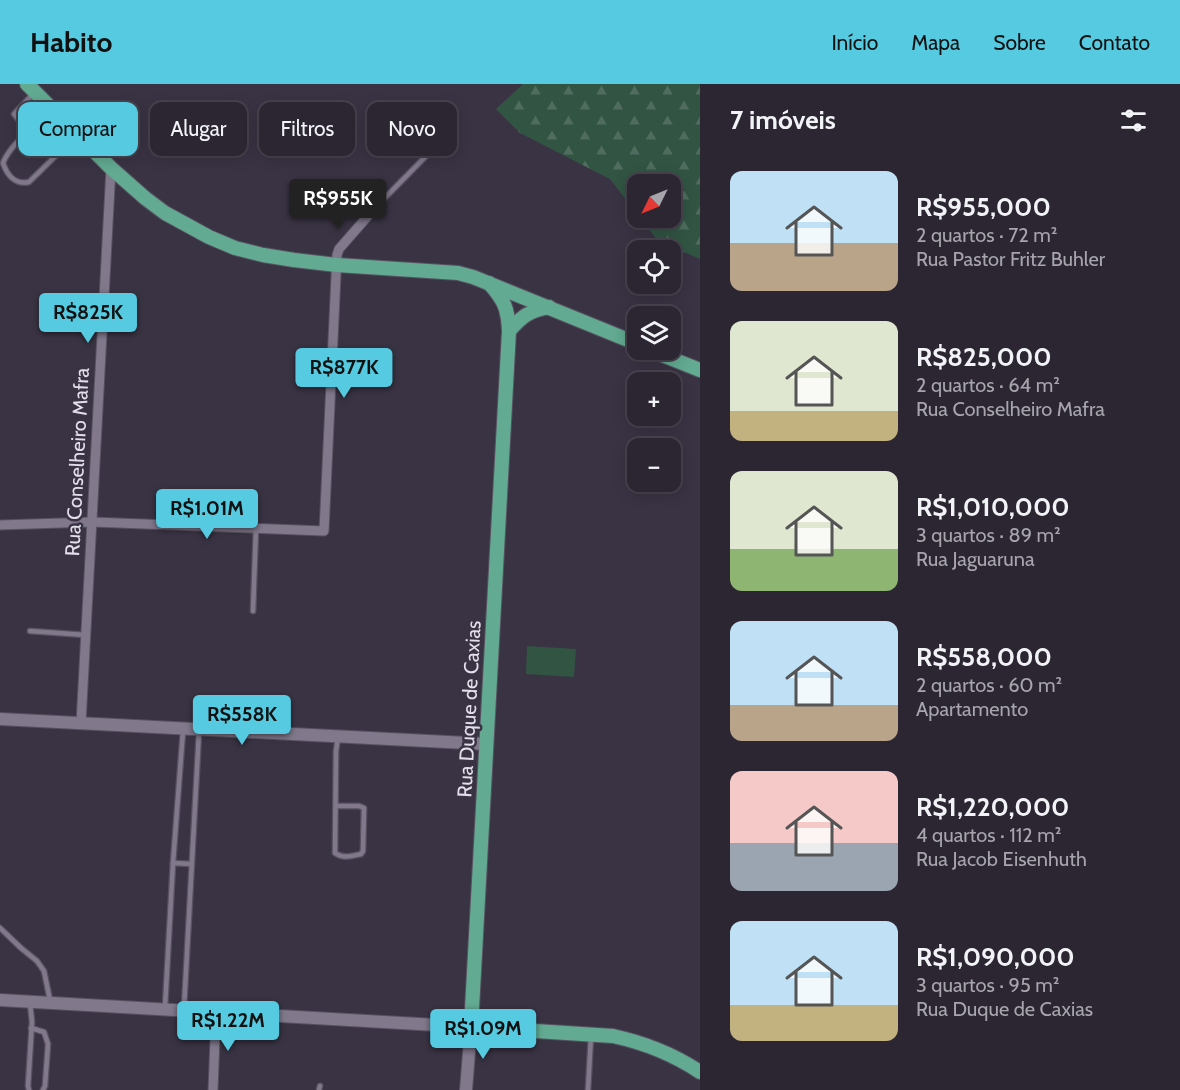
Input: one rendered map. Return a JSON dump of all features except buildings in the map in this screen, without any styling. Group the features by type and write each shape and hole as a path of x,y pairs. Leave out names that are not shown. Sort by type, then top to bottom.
{"main road":[{"path":"31,88 44,102"},
{"path":"99,156 165,213 208,237 235,248 294,261 473,276 627,339"},
{"name":"Rua Duque de Caxias","path":"466,1090 509,331 507,310 503,300 489,283"},
{"path":"509,331 520,318 529,312 549,307"},
{"path":"675,360 700,370"},
{"path":"0,719 486,744"},
{"path":"0,1000 613,1036 651,1046 700,1072"}],"street":[{"name":"Rua Conselheiro Mafra","path":"81,723 111,168"},
{"path":"0,525 92,522 324,531 339,249 374,209"},
{"path":"213,1090 216,1012"}],"lane":[{"path":"22,102 31,88"},
{"path":"18,142 5,157 3,163 9,176 16,182 29,182 56,156"},
{"path":"374,209 426,156"},
{"path":"254,612 256,528"},
{"path":"30,631 86,635"},
{"path":"165,1010 172,863 183,728"},
{"path":"184,1011 199,729"},
{"path":"336,806 364,808 363,851 361,854 344,857 335,853 336,751 338,736"},
{"path":"172,863 192,864"},
{"path":"0,928 37,960 44,971 50,1003"},
{"path":"29,1090 32,1028 30,1002"},
{"path":"32,1028 44,1032 48,1044 43,1090"},
{"path":"588,1090 591,1034"}],"green space":[{"path":"523,84 700,84 700,259 681,251 681,240 657,240 648,228 681,228 681,174 627,174 627,201 610,179 520,133 496,109"},
{"path":"527,646 576,649 574,677 526,674"}]}
